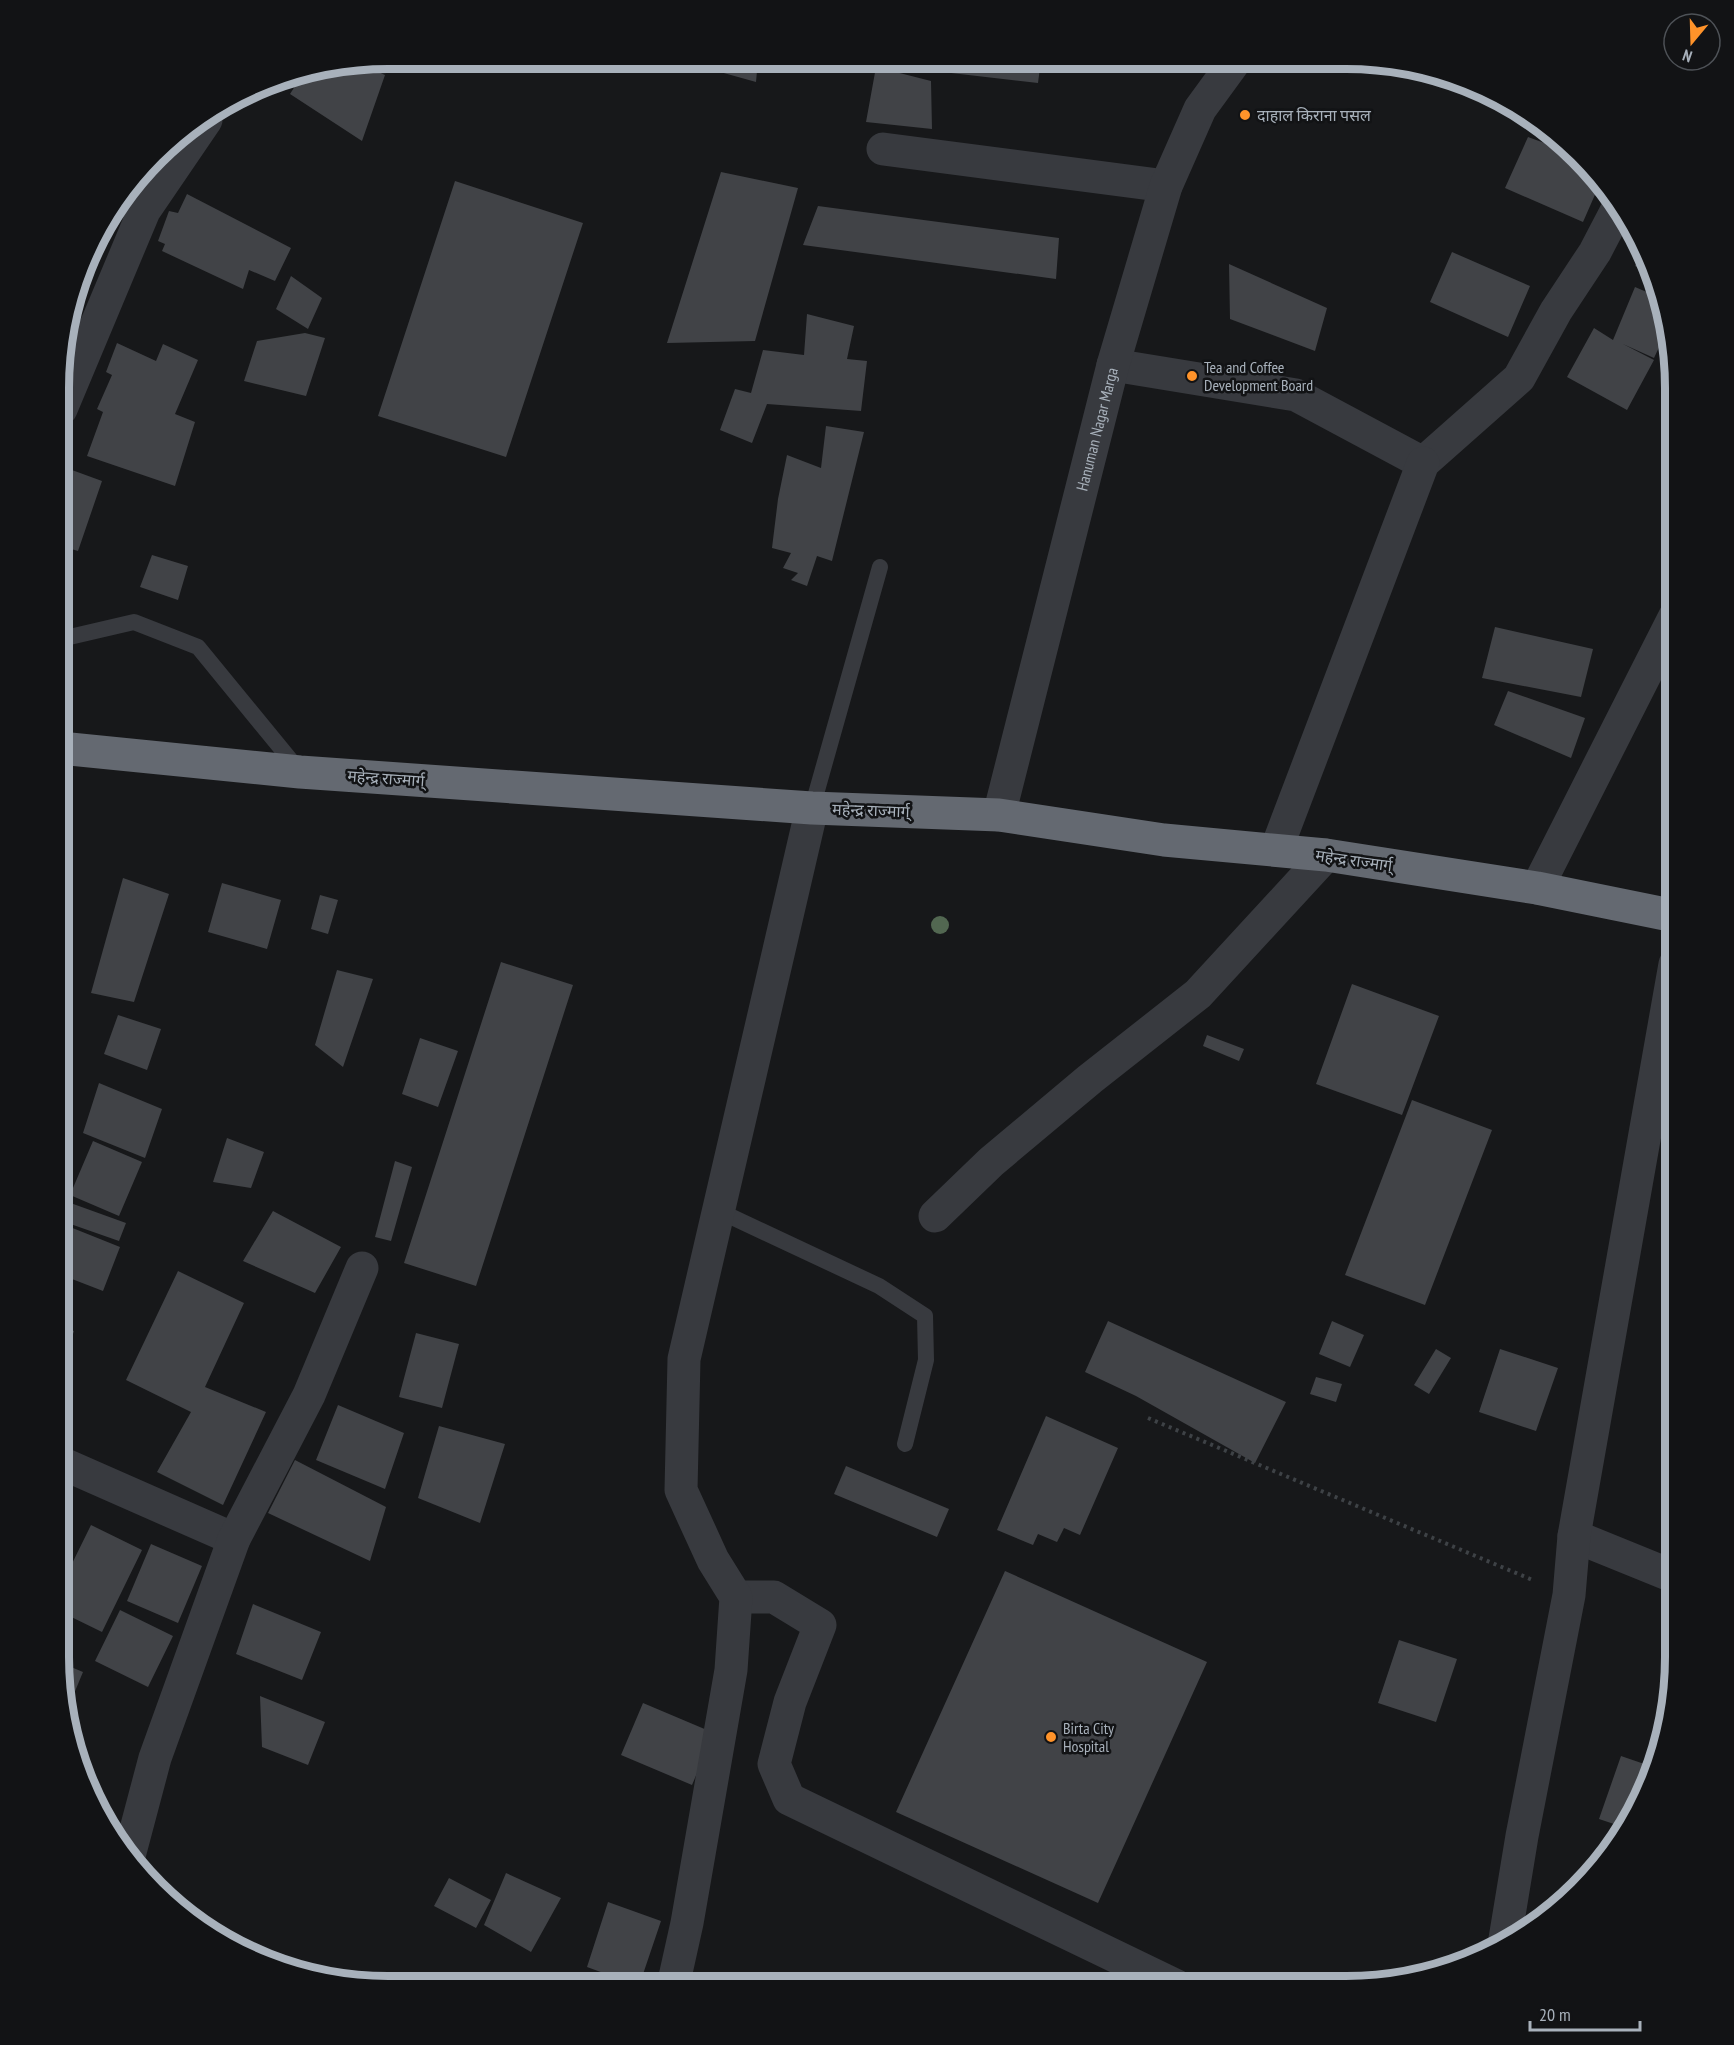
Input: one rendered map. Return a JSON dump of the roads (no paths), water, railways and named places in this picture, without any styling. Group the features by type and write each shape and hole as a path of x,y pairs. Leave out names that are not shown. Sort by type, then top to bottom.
{"highway":[{"name":"महेन्द्र राज्मार्ग्","path":"69,749 300,772 812,808 999,815 1164,840 1326,855 1537,888 1665,914"}],"street":[{"name":"Hanuman Nagar Marga","path":"999,815 1113,365 1166,186 1200,109 1229,69"},
{"path":"69,391 144,211 197,133"},
{"path":"883,149 1166,186"},
{"path":"1275,850 1423,463 1519,378 1556,311 1595,252 1614,216"},
{"path":"1113,365 1296,394 1423,463"},
{"path":"1537,888 1665,636"},
{"path":"675,1976 687,1923 731,1670 736,1597 713,1560 681,1490 684,1359 812,808"},
{"path":"935,1216 991,1162 1090,1079 1198,994 1326,855"},
{"path":"1506,1932 1524,1824 1569,1595 1574,1536 1665,1021"},
{"path":"132,1846 155,1758 234,1539 309,1395 362,1268"},
{"path":"69,1466 234,1539"},
{"path":"1574,1536 1665,1573"},
{"path":"736,1597 774,1597 820,1625 790,1702 774,1764 789,1799 1156,1976"}],"lane":[{"path":"812,808 880,567"},
{"path":"69,637 134,622 198,647 300,772"},
{"path":"717,1210 879,1286 925,1316 926,1360 905,1444"}],"place":[{"name":"दाहाल किराना पसल","path":"1245,115"},
{"name":"Tea and Coffee Development Board","path":"1192,376"},
{"name":"Birta City Hospital","path":"1051,1737"}]}
